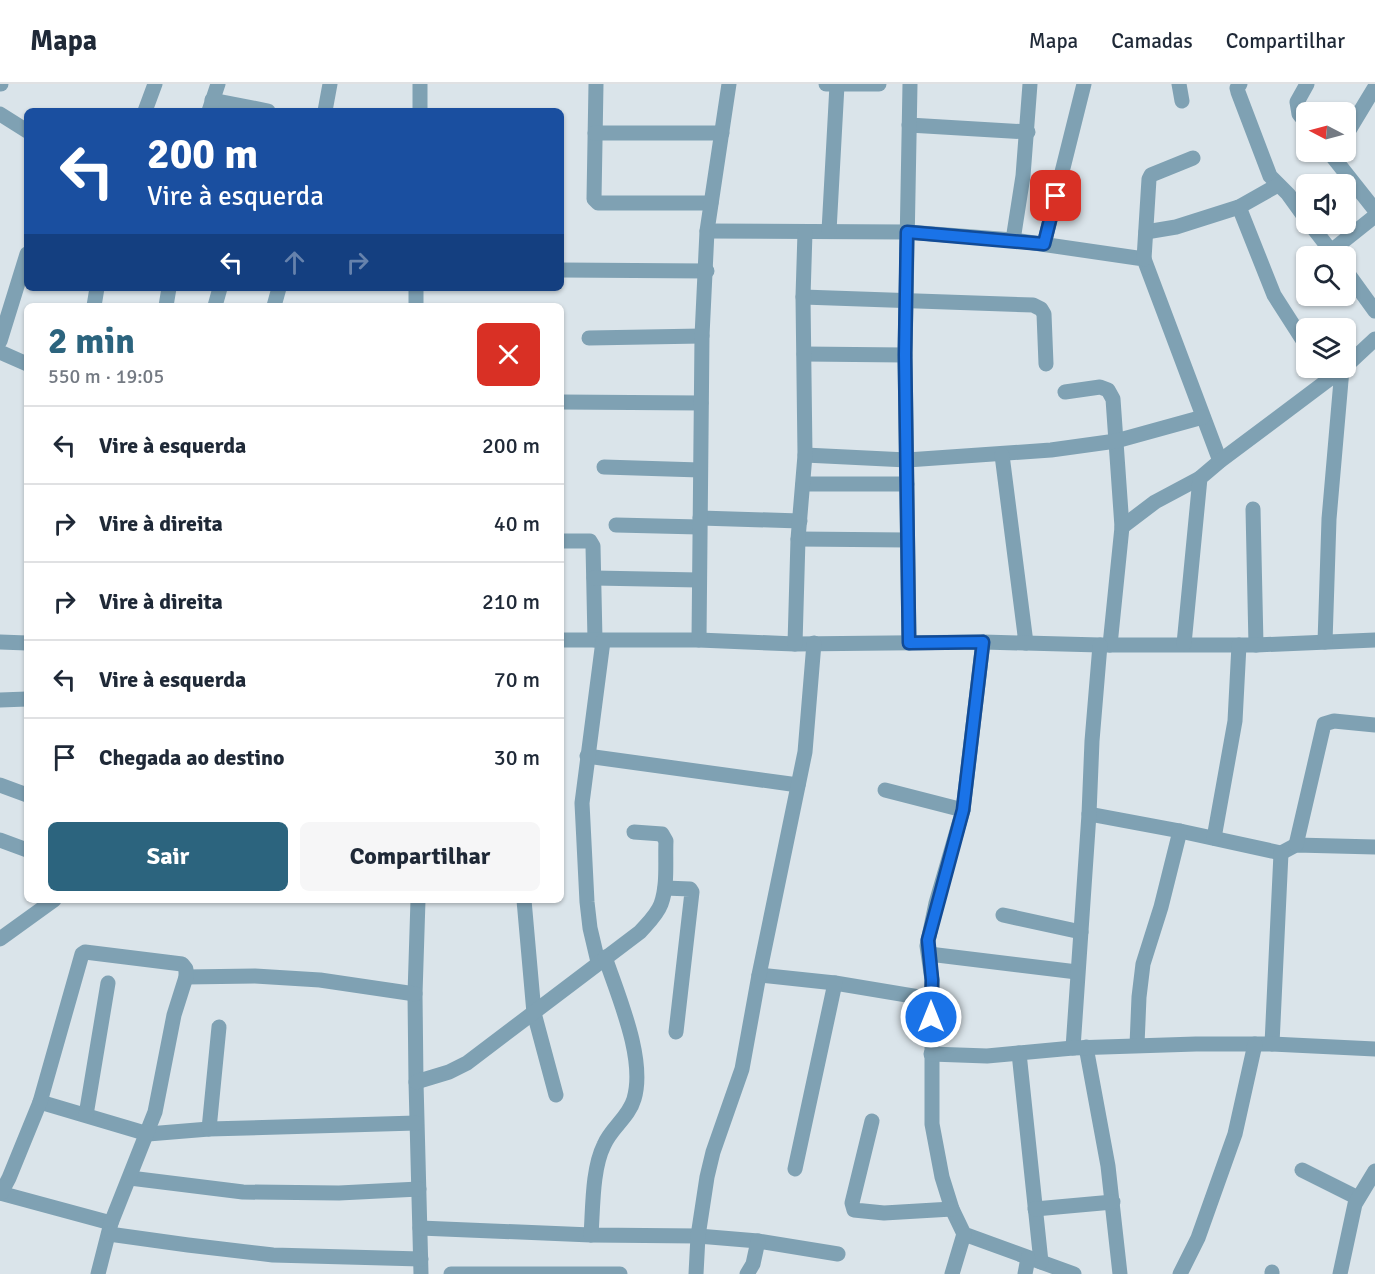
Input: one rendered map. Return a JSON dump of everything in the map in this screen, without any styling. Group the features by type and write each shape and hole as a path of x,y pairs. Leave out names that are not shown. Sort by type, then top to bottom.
{"street":[{"path":"146,108 155,84"},
{"path":"218,84 211,106 234,108"},
{"path":"326,108 330,84"},
{"path":"420,84 420,108"},
{"path":"596,84 594,199 598,202 711,203"},
{"path":"699,640 702,336 707,231 729,84"},
{"path":"829,231 831,85 879,84"},
{"path":"909,643 905,355 910,84"},
{"path":"1013,240 1028,132 1030,84"},
{"path":"1044,244 1084,84"},
{"path":"1179,84 1182,101"},
{"path":"1240,84 1237,88 1238,92 1270,176 1296,207"},
{"path":"1297,102 1308,84"},
{"path":"1356,118 1375,87"},
{"path":"1,117 24,129"},
{"path":"909,124 1028,132"},
{"path":"595,133 722,133"},
{"path":"1193,158 1151,175 1149,179 1144,259 1220,461"},
{"path":"1339,162 1375,210"},
{"path":"1146,232 1176,226 1239,207 1278,185"},
{"path":"1239,207 1274,295 1296,329"},
{"path":"1342,246 1375,216"},
{"path":"707,231 907,232 1013,240 1144,259"},
{"path":"795,644 798,539 805,455 804,232"},
{"path":"1318,234 1327,246"},
{"path":"0,341 24,264"},
{"path":"564,270 706,271"},
{"path":"1356,285 1375,311"},
{"path":"803,297 1033,305 1041,309 1044,314 1046,364"},
{"path":"589,338 702,336"},
{"path":"1356,356 1375,339"},
{"path":"0,352 24,363"},
{"path":"804,354 905,355"},
{"path":"1122,527 1155,502 1200,478 1320,378"},
{"path":"1325,642 1329,519 1343,378"},
{"path":"1065,392 1100,387 1108,390 1113,399 1122,527 1092,741 1077,972 1079,1047 1113,1202 1120,1274"},
{"path":"564,402 701,403"},
{"path":"805,455 907,460 1002,455 1084,447 1116,441 1203,417"},
{"path":"1002,455 1026,643"},
{"path":"604,467 700,470"},
{"path":"1184,644 1200,478"},
{"path":"803,484 907,484"},
{"path":"1253,509 1256,645"},
{"path":"616,525 800,520"},
{"path":"798,539 907,540"},
{"path":"564,541 590,541 592,546 599,641 582,803 587,902 590,928 632,1040 636,1086 634,1100 626,1116 604,1143 598,1159 591,1235"},
{"path":"594,578 699,580"},
{"path":"564,640 699,640 795,644 983,642 1256,645 1375,640"},
{"path":"0,642 24,643"},
{"path":"952,1274 964,1234 952,1209 936,1153 932,1124 928,940 936,903 963,810 983,642"},
{"path":"696,1274 698,1236 707,1177 713,1152 742,1069 805,752 814,643"},
{"path":"1214,838 1235,721 1239,645"},
{"path":"0,700 24,699"},
{"path":"1296,845 1324,724 1334,721 1375,725"},
{"path":"587,756 798,785"},
{"path":"0,785 24,794"},
{"path":"885,790 963,810"},
{"path":"1089,814 1281,853 1296,845 1375,847"},
{"path":"1137,1045 1143,964 1161,907 1179,831"},
{"path":"416,1082 467,1064 640,932 651,920 660,906 664,888 664,837 662,834 634,832"},
{"path":"0,840 24,849"},
{"path":"1272,1044 1281,853"},
{"path":"664,888 690,889 692,892 676,1032"},
{"path":"0,939 50,903"},
{"path":"99,1274 110,1228 155,1112 174,1015 186,977 186,969 182,964 85,952 82,954 40,1102 18,1157 0,1193 110,1228 188,1245 273,1255 421,1267 416,1124 415,994 418,903"},
{"path":"524,903 534,1013 556,1095"},
{"path":"1003,915 1081,932"},
{"path":"929,954 1077,972"},
{"path":"759,975 835,983 931,999"},
{"path":"186,977 255,976 320,980 415,994"},
{"path":"86,1115 108,983"},
{"path":"795,1169 835,983"},
{"path":"209,1129 219,1027"},
{"path":"1180,1274 1198,1238 1235,1134 1255,1044"},
{"path":"931,1054 974,1056 1079,1047 1137,1045 1272,1044 1375,1049"},
{"path":"1019,1053 1035,1209 1035,1260 1025,1274"},
{"path":"40,1102 148,1134 209,1129 416,1124"},
{"path":"872,1121 852,1203 854,1210 884,1213 952,1209"},
{"path":"1302,1170 1358,1198"},
{"path":"1340,1274 1358,1198 1375,1171"},
{"path":"130,1178 243,1192 339,1193 419,1189"},
{"path":"1035,1209 1113,1202"},
{"path":"420,1228 591,1235 698,1236 838,1254"},
{"path":"964,1234 1074,1274"},
{"path":"747,1274 753,1264 758,1242"},
{"path":"451,1274 620,1274"}],"route":[{"path":"931,1017 932,980 927,946 936,903 963,810 983,642 909,643 905,355 907,232 1044,244 1056,196"}]}
